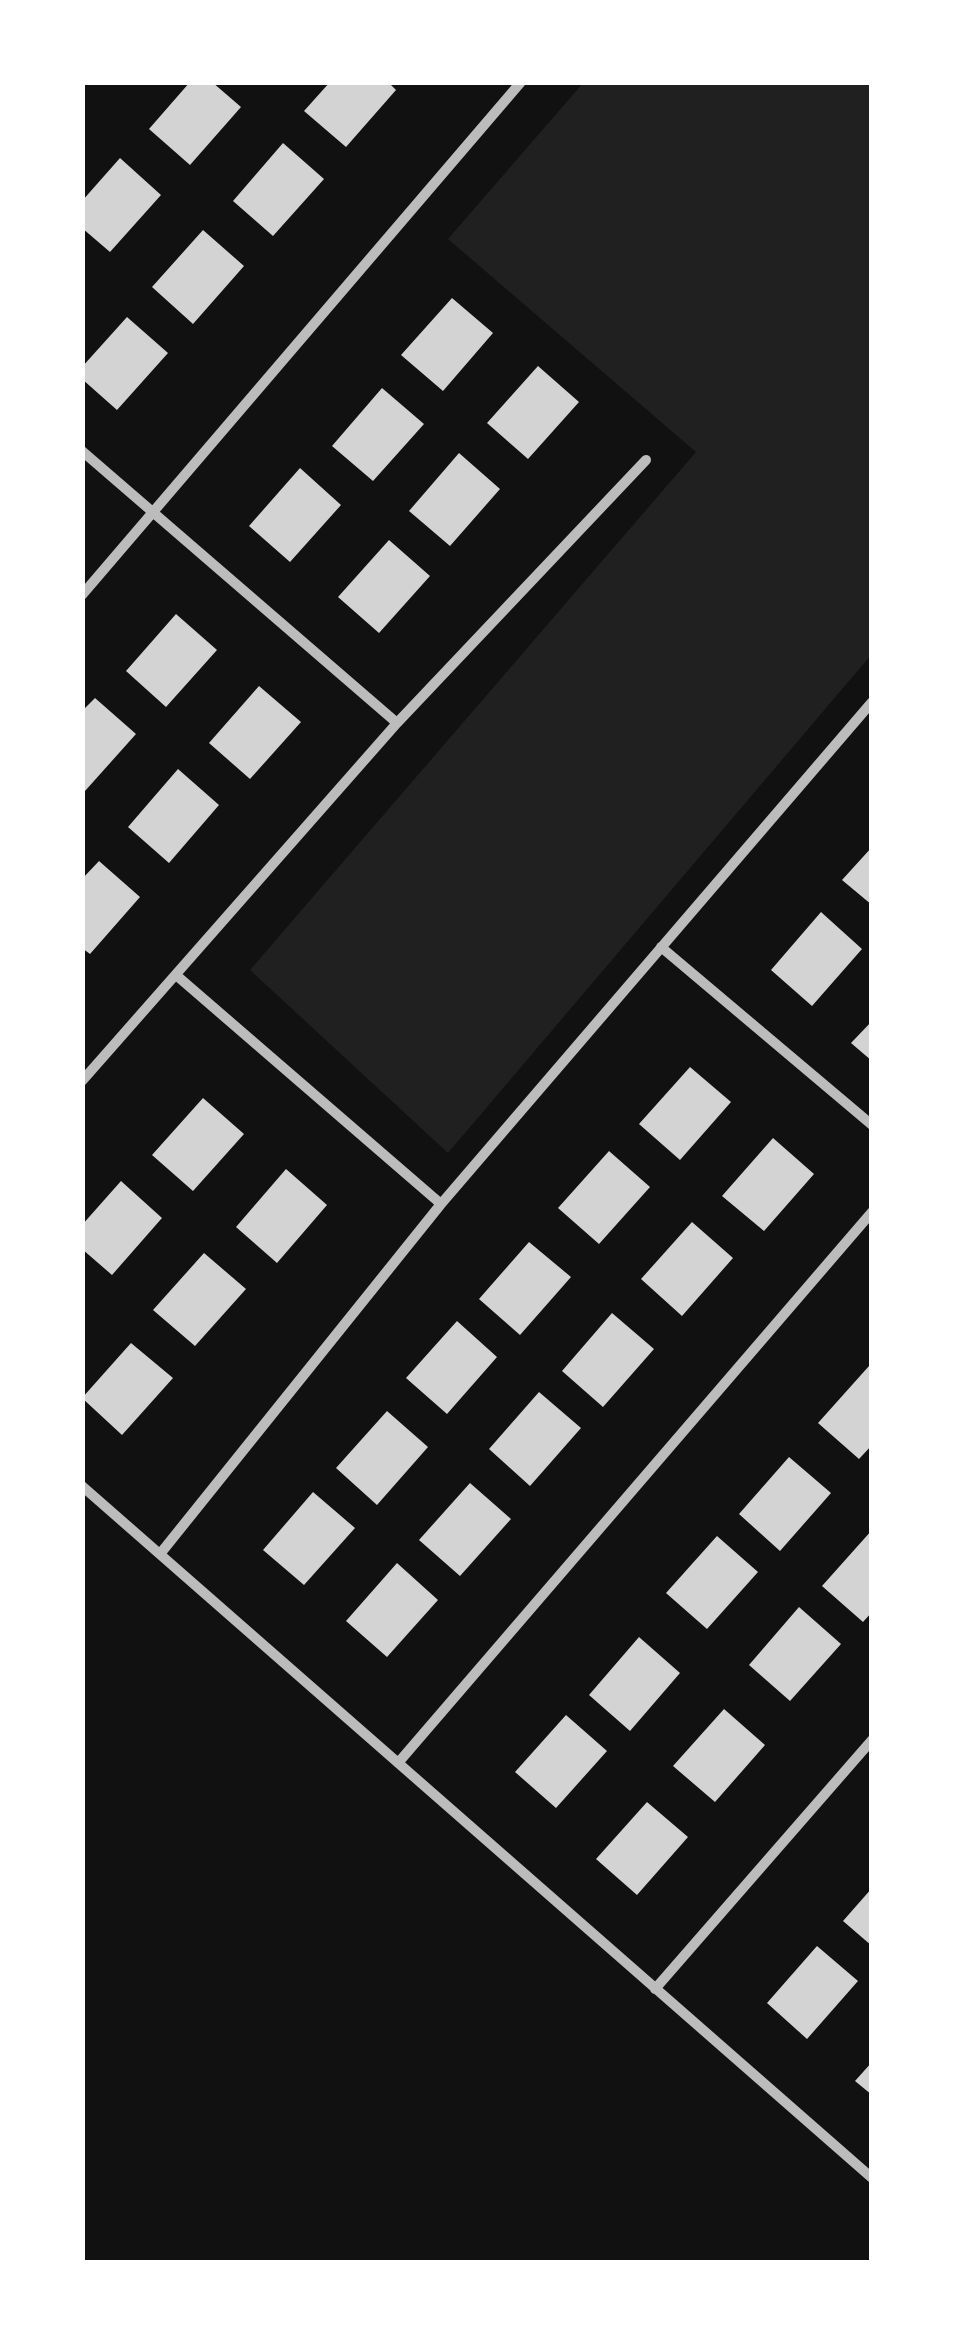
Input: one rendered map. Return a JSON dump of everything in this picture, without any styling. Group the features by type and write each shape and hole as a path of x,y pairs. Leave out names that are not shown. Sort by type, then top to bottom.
{"street":[{"path":"82,595 521,82"},
{"path":"82,452 397,723"},
{"path":"82,1081 397,723 646,460"},
{"path":"160,1554 442,1204 872,702"},
{"path":"660,947 872,1124"},
{"path":"176,975 442,1204"},
{"path":"398,1763 872,1212"},
{"path":"82,1486 872,2178"},
{"path":"655,1989 872,1740"}],"shaded area":[{"path":"583,83 871,83 871,655 448,1153 250,970 696,452 448,239"}],"building":[{"path":"190,82 212,82 241,107 190,165 149,129"},
{"path":"330,82 388,82 396,90 346,147 304,111"},
{"path":"283,143 324,179 273,236 233,201"},
{"path":"120,158 161,195 110,252 82,228 82,201"},
{"path":"203,230 244,266 193,324 152,287"},
{"path":"452,298 493,333 443,391 401,355"},
{"path":"127,317 168,353 117,410 82,379 82,367"},
{"path":"538,366 579,402 528,459 487,423"},
{"path":"382,388 424,424 373,481 332,446"},
{"path":"459,453 500,489 450,546 409,511"},
{"path":"300,468 341,505 290,562 249,526"},
{"path":"389,540 430,576 379,633 338,597"},
{"path":"176,614 217,650 166,707 126,671"},
{"path":"259,686 301,722 250,779 209,743"},
{"path":"95,698 136,734 85,791 82,711"},
{"path":"178,769 219,805 169,863 128,827"},
{"path":"872,847 872,905 842,880"},
{"path":"99,861 140,897 90,954 82,948 82,879"},
{"path":"821,912 862,949 812,1006 771,970"},
{"path":"872,1021 872,1061 851,1043"},
{"path":"690,1067 731,1102 680,1160 639,1124"},
{"path":"203,1098 244,1134 193,1191 152,1155"},
{"path":"773,1138 814,1174 764,1231 722,1196"},
{"path":"609,1151 650,1187 599,1244 558,1208"},
{"path":"286,1169 327,1205 277,1263 236,1227"},
{"path":"121,1181 162,1218 112,1275 82,1249 82,1225"},
{"path":"692,1222 733,1258 682,1316 641,1279"},
{"path":"529,1242 571,1277 520,1335 479,1299"},
{"path":"204,1253 246,1289 195,1346 153,1310"},
{"path":"612,1313 654,1349 603,1407 562,1371"},
{"path":"457,1321 497,1357 447,1414 406,1378"},
{"path":"131,1343 173,1378 122,1435 82,1398"},
{"path":"869,1366 872,1445 859,1459 818,1423"},
{"path":"539,1392 581,1428 530,1486 489,1449"},
{"path":"387,1411 428,1447 377,1505 336,1468"},
{"path":"789,1457 831,1493 780,1551 739,1514"},
{"path":"470,1483 511,1519 460,1576 419,1540"},
{"path":"313,1492 355,1528 304,1585 263,1550"},
{"path":"872,1530 872,1612 863,1622 822,1586"},
{"path":"717,1536 758,1572 707,1629 666,1593"},
{"path":"397,1563 438,1600 387,1657 346,1621"},
{"path":"799,1607 841,1644 790,1701 749,1665"},
{"path":"639,1637 680,1673 630,1731 589,1695"},
{"path":"724,1709 765,1745 715,1802 673,1766"},
{"path":"566,1715 607,1751 556,1808 515,1772"},
{"path":"647,1802 688,1837 637,1895 596,1859"},
{"path":"872,1888 872,1946 843,1921"},
{"path":"817,1946 858,1981 807,2039 767,2003"},
{"path":"872,2062 872,2095 855,2081"}]}
